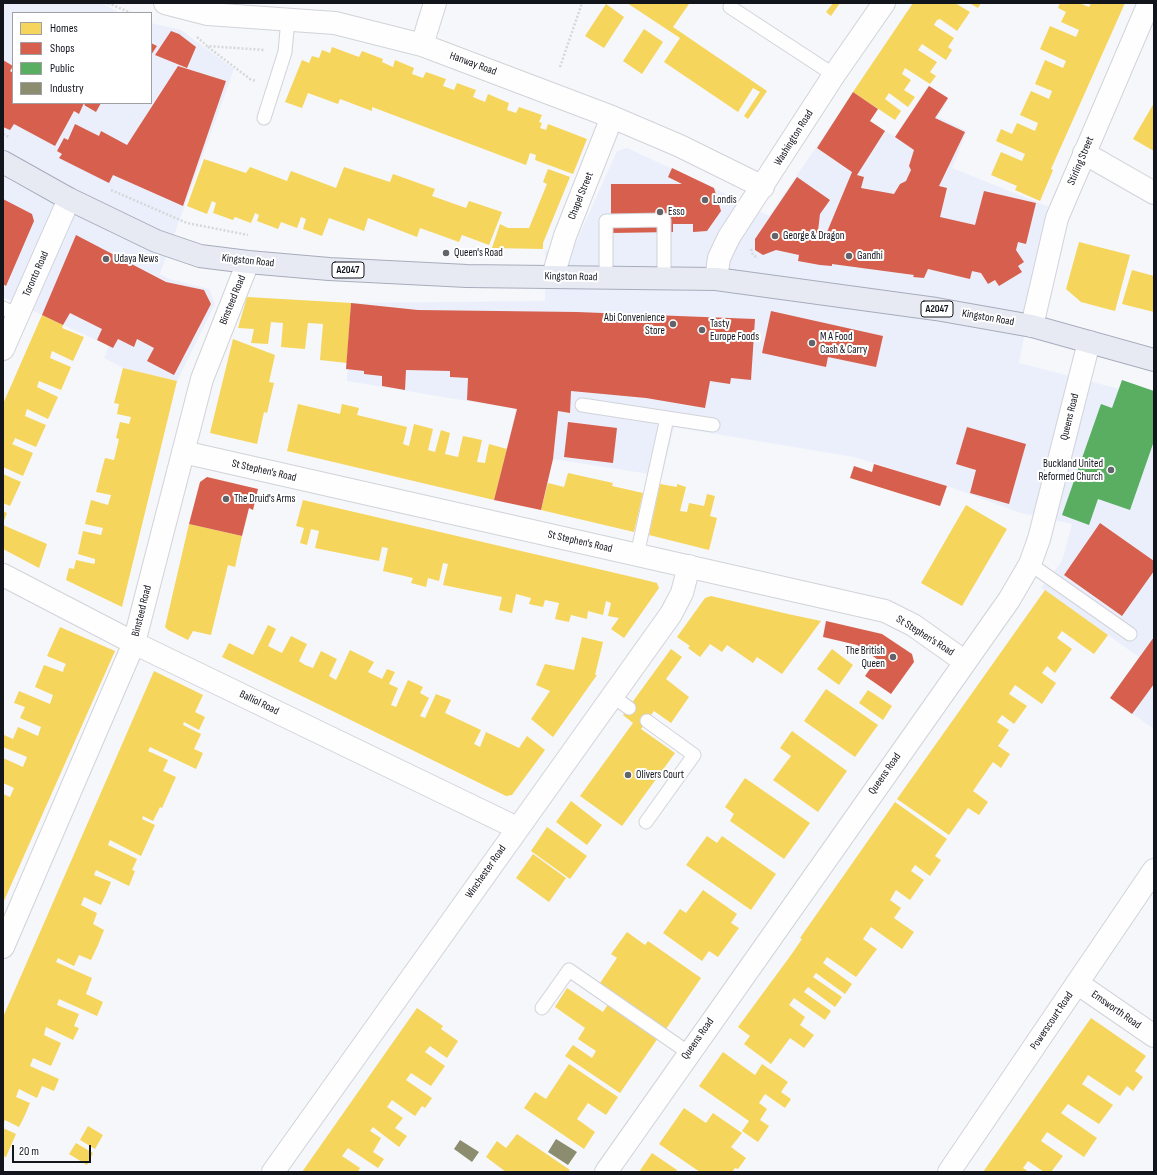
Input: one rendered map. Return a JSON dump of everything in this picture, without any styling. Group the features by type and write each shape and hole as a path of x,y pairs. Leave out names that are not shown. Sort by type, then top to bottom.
{"main road":[{"name":"Kingston Road","path":"3,162 70,199 156,241 200,256 329,269 460,275 716,279 936,309 1032,326 1154,360"}],"street":[{"name":"Hanway Road","path":"165,3 208,14 335,23 422,45 612,117 680,146 763,187"},
{"path":"422,45 435,3"},
{"name":"Washington Road","path":"716,279 719,258 727,242 834,75 884,3"},
{"name":"Stirling Street","path":"1032,326 1057,218 1149,3"},
{"name":"Chapel Street","path":"554,276 565,236 612,117"},
{"path":"1084,153 1154,192"},
{"name":"Toronto Road","path":"3,349 11,311 70,199"},
{"name":"Binsteed Road","path":"3,948 134,643 202,379 248,262"},
{"name":"Queens Road","path":"606,1172 964,661 1009,600 1030,564 1039,539 1089,342"},
{"name":"St Stephen's Road","path":"182,452 885,611 913,625 964,661"},
{"name":"Winchester Road","path":"273,1172 517,828 621,702 682,593 689,566"},
{"name":"Balliol Road","path":"3,575 134,643 517,828"},
{"name":"Powerscourt Road","path":"949,1172 1154,870"},
{"name":"Emsworth Road","path":"1077,983 1154,1036"}],"lane":[{"path":"730,7 834,75"},
{"path":"264,118 285,52 288,19"},
{"path":"606,277 606,221 664,220 664,277"},
{"path":"582,405 713,425"},
{"path":"637,554 667,418"},
{"path":"1030,564 1130,634"},
{"path":"646,822 694,755 647,721"},
{"path":"542,1008 569,970 689,1053"}],"path":[{"path":"108,3 130,12"},
{"path":"560,67 582,3"},
{"path":"207,46 250,79 256,81"},
{"path":"3,134 11,138"},
{"path":"108,188 187,223 252,236"},
{"path":"749,246 753,255 761,260"}],"shaded area":[{"path":"3,3 102,3 117,12 12,12 12,104 152,104 152,23 181,30 234,69 160,274 169,279 209,289 215,304 177,381 123,368 104,358 109,346 3,297"},
{"path":"928,85 949,98 938,117 967,131 952,168 1049,207 1019,363 1154,398 1154,729 1110,698 1139,657 1041,588 1062,561 1072,524 1021,513 947,486 854,457 674,427 662,476 553,459 541,510 494,500 516,409 347,381 351,303 545,301 545,251 573,249 617,151 627,148 714,188 769,216 845,105 895,137"}],"building: Homes":[{"path":"627,3 689,4 673,27 767,91 748,119 744,116 760,92 753,88 738,112 664,62 680,38"},
{"path":"833,3 840,3 831,16 826,12"},
{"path":"913,3 955,3 970,12 957,31 940,19 937,20 934,25 954,38 948,47 952,50 946,60 922,44 918,50 937,62 930,72 936,76 930,84 905,68 902,74 911,80 904,90 915,97 908,107 889,93 885,99 901,111 895,120 853,92"},
{"path":"969,3 981,3 978,8"},
{"path":"1060,3 1079,3 1089,7 1091,3 1125,3 1051,169 1053,170 1040,201 1015,190 1017,186 991,175 1001,152 1022,161 1025,154 996,141 1001,129 1012,134 1017,123 1035,131 1038,123 1020,115 1031,91 1049,99 1052,91 1035,84 1045,60 1063,68 1066,61 1040,49 1050,26 1076,37 1079,30 1061,22 1066,12 1058,8"},
{"path":"606,4 624,17 604,48 585,36"},
{"path":"644,29 663,42 642,74 623,61"},
{"path":"332,47 359,57 362,51 383,59 382,62 393,67 395,60 414,68 412,74 423,78 426,72 446,79 443,86 454,90 457,83 476,90 473,97 485,102 488,94 509,103 507,110 516,113 519,107 542,115 539,122 542,123 540,128 546,130 548,124 587,139 573,174 535,160 536,155 530,153 526,165 372,107 372,111 340,99 338,104 308,93 302,108 285,102 302,60 309,63 312,56 319,58 322,50 330,53"},
{"path":"1154,103 1154,151 1133,139"},
{"path":"204,159 246,173 250,167 287,181 291,171 336,188 344,167 390,182 393,174 435,189 432,196 466,208 469,201 502,212 489,245 462,235 459,242 420,228 417,237 368,218 364,231 329,218 322,236 303,229 306,219 301,217 297,228 281,222 278,229 257,221 259,215 255,213 251,223 235,217 233,220 213,213 216,203 212,201 207,214 187,206"},
{"path":"548,169 570,177 543,243 543,249 492,248 500,224 508,228 529,228 547,184 543,182"},
{"path":"1079,242 1130,255 1115,311 1081,302 1066,289"},
{"path":"1132,270 1154,276 1154,312 1122,304"},
{"path":"247,297 351,303 347,363 320,360 323,324 308,323 305,349 281,347 283,323 271,322 268,344 251,343 254,329 238,328"},
{"path":"42,315 63,325 62,328 84,337 73,361 52,351 50,358 71,367 61,390 39,381 37,387 58,397 48,419 27,409 25,416 46,425 36,447 15,438 12,444 33,453 23,476 3,467 3,404"},
{"path":"233,339 275,355 269,382 274,383 267,413 264,412 257,444 210,433"},
{"path":"123,368 177,381 122,607 66,580 69,568 74,569 76,560 94,564 95,562 95,559 78,554 83,531 101,535 103,528 85,524 91,500 108,505 111,495 96,492 102,469 105,458 114,460 119,439 116,438 120,422 129,424 131,417 117,414 119,404 114,403"},
{"path":"298,404 340,414 342,404 359,408 357,415 407,427 403,444 409,446 414,424 433,429 428,450 435,452 441,430 450,433 445,454 458,457 463,436 482,440 477,462 485,463 489,444 507,449 494,500 287,451"},
{"path":"568,473 613,483 612,486 643,493 634,532 541,510 548,483 564,487"},
{"path":"3,474 21,482 10,506 3,503"},
{"path":"660,484 677,487 677,484 686,487 680,511 687,512 689,503 704,506 707,494 715,496 710,516 717,518 709,550 649,535"},
{"path":"303,500 641,579 657,583 659,588 624,638 611,629 619,618 608,616 611,603 606,601 603,615 588,611 587,619 571,615 569,622 555,619 559,603 545,600 543,607 529,604 531,598 516,594 512,613 499,610 502,597 443,585 448,564 443,563 439,581 428,578 426,587 411,583 413,578 383,571 388,548 382,547 379,561 315,548 319,531 311,529 307,545 300,543 304,528 296,526"},
{"path":"966,505 1007,529 962,606 921,583"},
{"path":"3,511 7,513 3,523"},
{"path":"189,524 242,536 235,567 228,565 211,635 193,631 188,640 165,627"},
{"path":"3,525 47,544 39,568 3,549"},
{"path":"1045,590 1108,635 1094,654 1062,631 1057,638 1072,649 1055,673 1047,666 1042,673 1056,683 1042,704 1015,685 1009,694 1027,706 1014,724 1002,715 997,722 1009,730 998,746 1010,754 1001,768 993,762 973,791 988,802 979,815 968,808 949,835 897,799"},
{"path":"711,596 821,621 782,674 757,657 753,663 727,645 722,652 710,644 700,657 688,648 690,646 677,637 705,598"},
{"path":"268,625 276,629 268,646 282,653 291,636 307,644 299,661 305,665 313,668 321,651 337,659 329,676 336,680 350,650 374,662 368,672 382,679 387,669 395,672 389,684 398,688 391,705 396,707 408,680 423,687 420,693 429,698 420,716 425,718 436,694 451,700 445,713 481,730 474,744 480,747 486,732 519,748 527,736 545,750 512,795 506,796 222,657 229,643 253,655"},
{"path":"60,627 115,651 3,903 3,794 10,797 14,788 3,783 3,758 23,767 27,757 3,747 3,738 4,735 13,739 18,727 38,736 41,727 20,718 25,707 14,703 19,691 50,704 53,695 35,687 44,665 63,672 66,664 47,656"},
{"path":"582,637 603,642 595,675 597,675 553,737 531,719 550,691 536,685 545,664 574,670"},
{"name":"Olivers Court","path":"671,649 682,657 666,679 689,697 671,723 654,711 641,729 675,753 622,826 580,796 633,723 623,715"},
{"path":"832,649 853,665 839,685 817,669"},
{"path":"154,671 203,695 195,712 205,717 199,730 184,722 183,725 201,734 194,749 203,753 196,769 150,747 148,751 168,760 163,771 176,777 162,808 160,807 153,821 143,816 142,819 155,825 141,856 110,840 108,845 137,859 132,870 135,871 129,886 96,870 94,875 111,882 106,894 101,905 84,897 81,905 97,913 93,924 104,930 98,945 91,960 79,955 74,966 58,958 56,962 92,978 86,994 103,1002 97,1016 59,999 57,1005 79,1014 74,1026 79,1028 73,1040 46,1027 44,1035 61,1043 51,1066 33,1058 30,1066 59,1079 54,1091 42,1086 37,1098 19,1089 16,1097 30,1103 25,1115 19,1127 5,1120 3,1125 3,1017"},
{"path":"826,689 878,725 855,757 804,721"},
{"path":"868,690 892,706 883,720 859,703"},
{"path":"792,731 847,771 818,812 773,780 791,756 780,748"},
{"path":"745,778 810,823 784,859 730,821 734,814 725,807"},
{"path":"571,801 602,825 587,845 556,822"},
{"path":"895,802 947,839 935,856 941,860 930,876 915,865 911,871 924,880 910,900 896,890 890,900 901,908 894,918 914,932 902,949 871,927 863,939 877,949 856,977 827,957 823,963 852,984 845,994 816,973 813,977 842,997 835,1007 808,987 804,992 831,1011 825,1020 794,998 789,1005 805,1017 800,1025 814,1035 804,1048 790,1038 771,1064 744,1044 750,1036 738,1027 791,955 802,939 800,938"},
{"path":"547,827 587,856 570,879 531,851"},
{"path":"707,836 717,843 722,836 776,874 751,910 686,865"},
{"path":"533,854 566,878 549,902 516,878"},
{"path":"703,890 737,914 731,923 739,928 718,957 709,951 702,961 663,933 680,909 686,913"},
{"path":"627,932 645,945 648,941 701,978 666,1029 600,983 617,958 611,954"},
{"path":"567,988 603,1012 608,1004 658,1038 620,1093 565,1056 573,1045 592,1058 596,1051 578,1039 585,1028 555,1007"},
{"path":"417,1008 443,1026 441,1029 458,1041 447,1058 430,1046 425,1052 445,1066 431,1086 411,1073 406,1080 432,1098 425,1108 422,1106 415,1116 392,1100 387,1107 403,1118 395,1128 407,1136 399,1147 373,1127 370,1131 381,1138 373,1152 384,1159 378,1168 348,1148 342,1156 360,1168 358,1172 302,1172"},
{"path":"1091,1018 1146,1056 1135,1071 1143,1077 1133,1091 1127,1086 1120,1096 1088,1075 1082,1084 1113,1105 1099,1124 1068,1104 1061,1113 1097,1138 1084,1157 1047,1132 1041,1141 1063,1156 1051,1172 1044,1172 1028,1161 1023,1168 1029,1172 983,1172"},
{"path":"723,1052 755,1075 762,1064 788,1082 781,1092 791,1099 785,1108 765,1094 759,1103 767,1109 760,1120 769,1126 758,1142 742,1131 749,1121 699,1086"},
{"path":"569,1064 618,1097 606,1115 588,1103 577,1119 595,1132 584,1149 524,1108 535,1092 546,1099"},
{"path":"684,1108 706,1123 713,1113 742,1133 731,1147 746,1158 738,1169 735,1168 732,1172 700,1172 659,1144"},
{"path":"88,1126 103,1135 95,1149 80,1140"},
{"path":"3,1128 16,1134 6,1157 3,1156"},
{"path":"517,1134 570,1170 568,1172 506,1172 486,1157 497,1141 506,1148"},
{"path":"76,1143 93,1153 87,1165 69,1154"},
{"path":"652,1153 677,1170 676,1172 639,1172"}],"building: Shops":[{"path":"171,31 179,34 196,47 187,68 155,55"},
{"path":"152,44 157,46 152,54"},
{"path":"3,60 12,65 10,71 12,72 12,104 84,104 79,114 74,111 55,146 14,124 10,130 3,127"},
{"path":"178,66 226,81 183,206 113,175 109,183 59,158 62,154 57,151 64,138 68,140 75,124 99,136 101,131 127,145"},
{"path":"929,86 948,98 935,118 965,132 939,186 947,188 940,217 975,225 984,191 1036,203 1026,244 1018,242 1016,250 1024,262 1018,266 1022,272 999,286 995,280 988,284 981,273 972,271 970,279 928,269 924,278 913,277 914,275 832,264 832,266 820,265 798,261 799,255 776,250 763,255 755,250 755,239 797,177 830,200 820,214 818,231 827,232 852,172 817,148 853,92 878,109 870,121 885,131 857,175 864,177 861,188 894,194 900,184 906,181 911,170 909,166 914,150 895,137"},
{"path":"85,104 100,104 96,112 84,105"},
{"path":"672,168 714,188 721,211 707,231 693,232 693,224 673,224 673,232 611,233 611,184 682,184 668,177"},
{"path":"3,199 32,214 34,221 6,286 3,284"},
{"path":"76,235 166,282 204,290 211,304 174,375 147,361 154,348 137,339 134,347 118,339 113,348 97,340 102,329 70,313 63,325 42,315"},
{"path":"351,303 418,310 577,312 755,319 751,380 731,378 730,384 710,381 705,408 646,398 571,391 570,413 558,411 553,459 541,510 494,500 517,409 467,400 468,378 450,377 450,371 406,370 405,390 382,386 382,376 364,374 364,371 346,369"},
{"path":"771,311 883,336 876,367 828,357 826,367 762,353"},
{"path":"568,422 617,428 613,463 564,457"},
{"path":"967,427 1026,444 1009,504 970,493 976,470 956,464"},
{"path":"874,464 947,486 940,506 850,478 854,466 872,472"},
{"name":"The Druid's Arms","path":"207,477 258,489 253,510 249,508 242,536 189,524 200,482"},
{"path":"1100,523 1154,561 1154,571 1122,616 1064,575"},
{"name":"The British Queen","path":"826,621 882,634 912,654 914,662 891,694 865,676 877,659 857,645 823,637"},
{"path":"1154,637 1154,684 1132,714 1110,698"}],"building: Public":[{"name":"Buckland United Reformed Church","path":"1122,380 1154,391 1154,441 1130,510 1098,499 1089,525 1062,515 1101,404 1112,408"}],"building: Industry":[{"path":"556,1139 577,1152 568,1165 548,1152"},
{"path":"460,1140 479,1152 472,1162 454,1149"}],"place":[{"name":"Londis","path":"705,200"},
{"name":"Esso","path":"660,212"},
{"name":"George & Dragon","path":"775,236"},
{"name":"Queen's Road","path":"446,253"},
{"name":"Gandhi","path":"849,256"},
{"name":"Udaya News","path":"106,259"},
{"name":"Abi Convenience Store","path":"673,324"},
{"name":"Tasty Europe Foods","path":"702,330"},
{"name":"M A Food Cash & Carry","path":"812,343"},
{"name":"Buckland United Reformed Church","path":"1111,470"},
{"name":"The Druid's Arms","path":"226,499"},
{"name":"The British Queen","path":"893,657"},
{"name":"Olivers Court","path":"628,775"}]}
